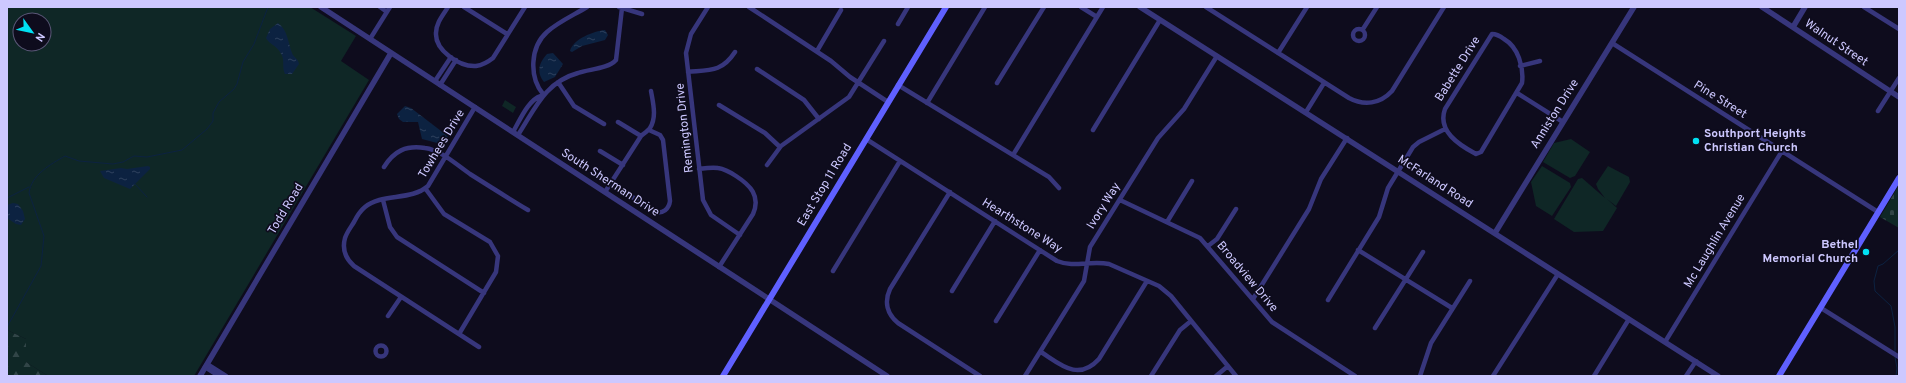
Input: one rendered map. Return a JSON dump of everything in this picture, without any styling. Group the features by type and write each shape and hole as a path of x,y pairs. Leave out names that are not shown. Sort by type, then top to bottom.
{"main road":[{"name":"East Stop 11 Road","path":"723,376 768,299 946,7"},
{"path":"1779,376 1899,178"}],"street":[{"name":"South Sherman Drive","path":"321,7 887,376"},
{"path":"370,39 389,9 380,7"},
{"path":"448,7 439,21 436,34 441,48 453,58 471,66 487,62 493,58 524,7"},
{"path":"464,7 507,34"},
{"path":"542,95 537,84 534,70 535,55 540,41 551,29 587,7"},
{"name":"Remington Drive","path":"708,7 688,41 686,56 703,200 707,210 715,219 740,235"},
{"path":"749,7 817,51 859,83 888,102"},
{"path":"898,24 908,7"},
{"path":"927,103 985,7"},
{"path":"997,83 1044,7"},
{"path":"1081,7 1097,17"},
{"path":"1013,155 1103,7"},
{"name":"McFarland Road","path":"1140,7 1718,376"},
{"path":"1206,7 1324,83 1354,101 1365,103 1373,103 1386,97 1394,89 1444,7"},
{"path":"1363,29 1377,7"},
{"name":"Anniston Drive","path":"1495,233 1634,7"},
{"name":"Walnut Street","path":"1762,7 1899,96"},
{"path":"1793,27 1805,7"},
{"path":"1864,7 1899,29"},
{"path":"516,134 542,95 558,82 574,74 609,64 616,60 621,8 642,14"},
{"path":"1278,53 1305,8"},
{"path":"817,51 841,10"},
{"path":"1093,130 1160,20"},
{"name":"Babette Drive","path":"1445,129 1443,118 1445,109 1490,36 1497,34 1512,45 1517,52 1520,66"},
{"path":"767,165 780,147 849,97 884,41"},
{"name":"Pine Street","path":"1612,44 1878,212"},
{"path":"688,72 720,68 729,61 735,52"},
{"name":"Todd Road","path":"200,376 391,53"},
{"name":"Ivory Way","path":"1025,376 1083,283 1087,274 1090,247 1158,138 1184,109 1217,56"},
{"path":"437,83 453,58"},
{"path":"1328,300 1380,215 1388,188 1414,146 1445,129 1453,139 1475,153 1479,153 1517,93 1522,80 1520,66 1540,61"},
{"path":"757,69 804,100 819,119"},
{"path":"1878,111 1899,78"},
{"path":"558,82 574,106 604,124"},
{"path":"1306,112 1324,83"},
{"path":"898,85 1051,178 1059,188"},
{"path":"606,192 642,136 649,130 654,115 651,91"},
{"path":"1517,93 1563,122"},
{"path":"719,105 765,133 780,147"},
{"name":"Towhees Drive","path":"401,296 354,266 347,258 344,249 344,240 358,214 368,204 417,192 425,188 432,181 475,107"},
{"path":"618,122 642,136"},
{"path":"611,183 655,212 662,212 666,210 670,201 663,140 660,135 649,130"},
{"name":"Hearthstone Way","path":"866,138 1040,250 1063,263 1071,265 1100,262 1109,264 1147,281 1168,294 1191,320 1216,355 1236,376"},
{"path":"1253,299 1309,209 1321,180 1347,138"},
{"path":"384,167 394,154 406,148 427,148 446,158 528,210"},
{"name":"Mc Laughlin Avenue","path":"1665,342 1782,151"},
{"path":"600,152 622,165"},
{"path":"833,271 900,161"},
{"path":"699,169 715,167 724,169 744,181 753,191 756,205 753,214 719,267"},
{"path":"1167,222 1192,181"},
{"path":"425,188 446,215 491,243 497,252 498,259 496,272 459,334"},
{"path":"950,192 890,289 887,301 889,313 896,322 980,376"},
{"path":"384,200 390,227 395,236 448,271 484,292"},
{"name":"Broadview Drive","path":"1120,200 1196,235 1208,246 1276,325 1355,376"},
{"path":"1208,246 1217,239 1236,210"},
{"path":"952,291 995,221"},
{"path":"996,321 1040,250"},
{"path":"1358,250 1452,308"},
{"path":"1375,328 1422,252"},
{"path":"1493,376 1558,274"},
{"path":"1040,352 1072,370 1083,370 1095,363 1147,281"},
{"path":"1420,376 1431,343 1470,281"},
{"path":"388,316 401,296 479,347"},
{"path":"1821,308 1899,357"},
{"path":"1594,376 1629,319"},
{"path":"1151,376 1180,330 1191,320"},
{"path":"1686,376 1696,361"},
{"path":"206,365 219,376"},
{"path":"206,365 226,376"},
{"path":"1216,376 1228,366"}],"green space":[{"path":"7,7 310,7 356,36 341,61 369,80 194,376 48,376 26,362 26,339 7,330"},
{"path":"505,100 516,107 513,113 502,106"},
{"path":"1571,139 1590,152 1575,176 1570,178 1543,162 1554,143"},
{"path":"1542,166 1570,183 1571,187 1552,216 1536,206 1531,182"},
{"path":"1608,166 1629,177 1630,182 1616,206 1607,199 1617,208 1603,231 1574,232 1554,219 1578,179 1582,178 1605,198 1596,184"},
{"path":"1899,185 1899,228 1880,217"},
{"path":"7,330 26,339 26,362 48,376 7,376"}],"water":[{"path":"278,23 284,29 292,53 299,64 292,74 285,74 282,55 279,50 266,38 270,29"},
{"path":"605,30 608,35 605,40 582,46 572,52 570,51 575,43 584,36"},
{"path":"553,53 563,64 555,77 544,82 539,71 540,64 547,54"},
{"path":"405,106 411,108 445,134 448,137 446,142 441,144 422,139 418,122 403,122 399,119 397,114"},
{"path":"148,166 150,169 130,189 104,178 100,171 121,168 127,169"},
{"path":"13,203 18,204 23,211 25,219 21,225 16,224 7,218 7,205"}],"waterway":[{"path":"7,327 41,266 44,236 29,193 38,175 48,166 65,156 79,161 113,164 123,162 134,156 147,157 182,150 207,129 213,121 213,113 219,102 234,89 237,84 243,62 254,44 268,7"},
{"path":"135,184 147,197"},
{"path":"7,198 29,187"},
{"path":"1895,352 1895,327 1891,306 1875,291 1874,281 1878,266 1883,264 1899,250"},
{"path":"1895,357 1897,368 1896,376"}],"place":[{"name":"Southport Heights Christian Church","path":"1696,141"},
{"name":"Bethel Memorial Church","path":"1866,252"}]}
